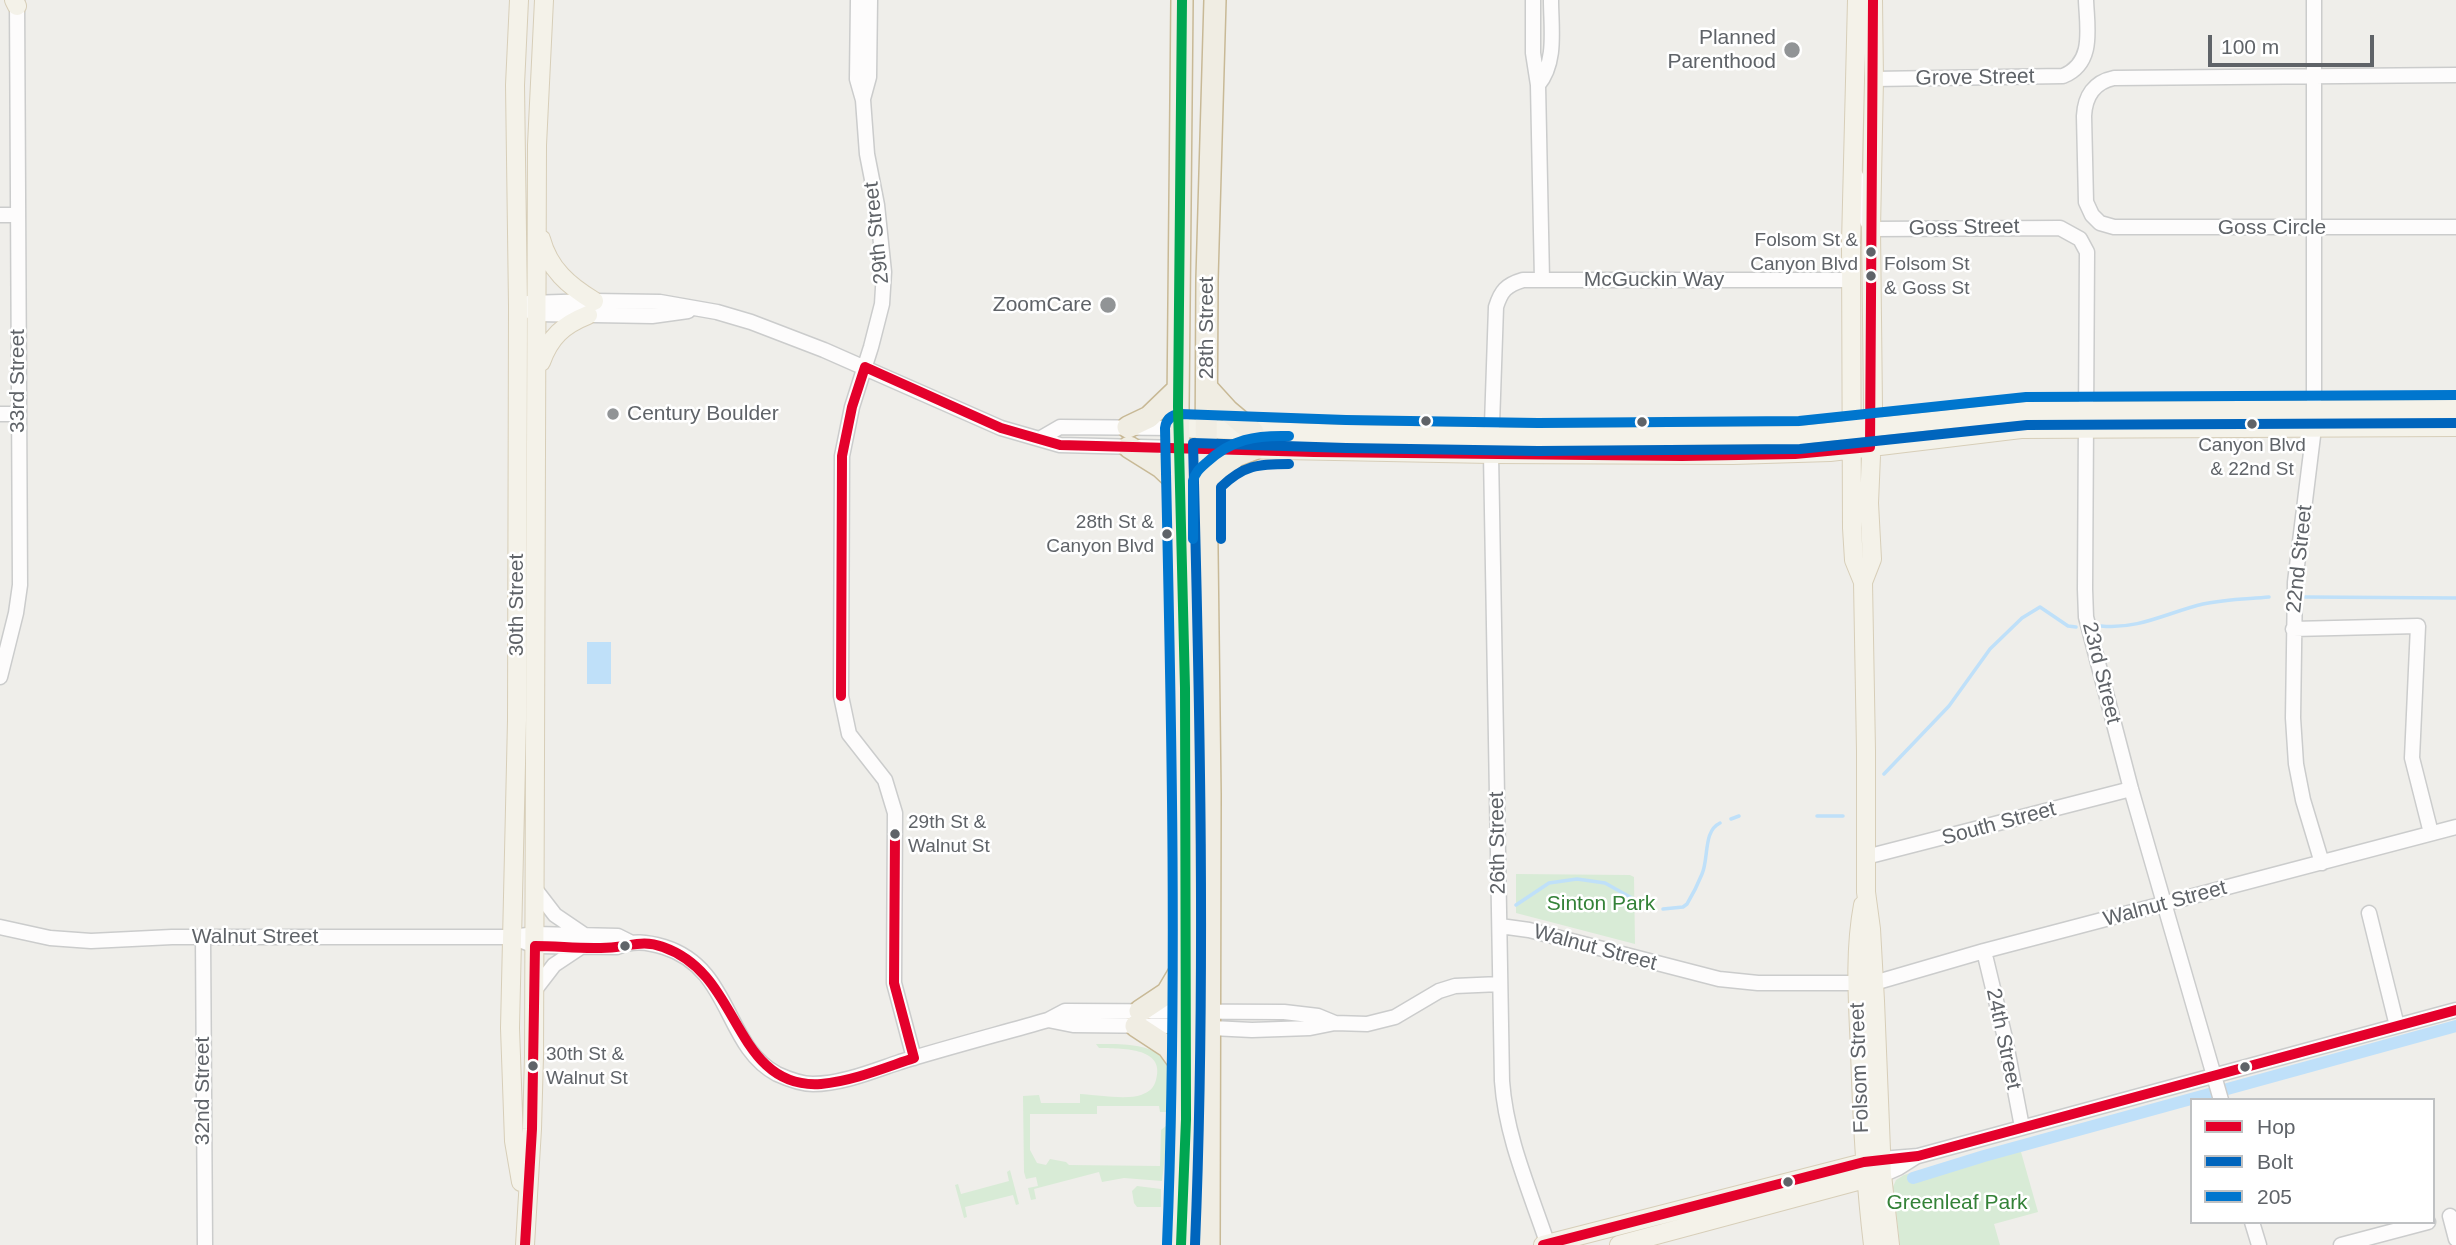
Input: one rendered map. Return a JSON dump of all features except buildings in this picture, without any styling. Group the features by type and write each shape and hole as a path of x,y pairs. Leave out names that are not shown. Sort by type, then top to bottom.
{"highway":[{"name":"28th Street","path":"1181,1245 1186,1072 1185,688 1178,389 1182,0"},
{"name":"28th Street","path":"1209,1245 1207,207 1215,0"},
{"path":"1178,389 1128,437 1179,484"},
{"path":"1207,481 1254,440 1208,389"},
{"path":"1186,961 1167,993 1138,1018 1168,1047 1186,1072"}],"main road":[{"name":"Folsom Street","path":"1857,0 1851,280 1851,450 1854,560 1863,582 1866,983 1873,1245"},
{"name":"Folsom Street","path":"1863,582 1872,559 1869,513 1873,0"},
{"name":"30th Street","path":"519,2 515,85 518,306 517,720 510,1028 514,1142 526,1209"},
{"name":"30th Street","path":"525,1245 532,1129 535,940 537,145 545,6"},
{"path":"537,225 544,248 556,271 591,308 559,331 550,341 537,372"},
{"path":"1254,440 1491,435 1800,435 2026,411 2087,409 2456,427"},
{"path":"1179,438 1491,454 1817,453 2021,429 2314,419 2456,409"},
{"name":"Folsom Street","path":"1873,1169 1890,1245"},
{"path":"1546,1244 1743,1194 1873,1169"},
{"path":"1619,1245 1873,1169"},
{"path":"1676,1230 1693,1220 1732,1209 1743,1199 1743,1194"}],"street":[{"name":"29th Street","path":"858,0 857,72 863,100 867,154 877,205 884,272 882,304 852,407 842,456 841,696 849,734 885,780 895,813 894,984 914,1058"},
{"name":"29th Street","path":"863,100 869,77 870,0"},
{"path":"1533,0 1533,53 1538,85 1542,281"},
{"path":"1538,85 1550,64 1551,0"},
{"name":"Grove Street","path":"1874,79 2063,76 2075,69 2086,54 2086,0"},
{"name":"22nd Street","path":"2314,0 2314,419 2295,582 2293,718 2296,764 2303,800 2322,863"},
{"name":"33rd Street","path":"0,677 20,585 16,2"},
{"path":"2315,76 2456,75"},
{"name":"Goss Circle","path":"2315,76 2132,76 2106,79 2093,89 2087,98 2084,116 2087,202 2092,214 2100,223 2115,227 2456,227"},
{"path":"1853,170 1861,183 1862,215 1871,229"},
{"path":"0,215 19,215"},
{"name":"Goss Street","path":"1871,229 2052,227 2067,230 2077,236"},
{"name":"23rd Street","path":"2077,236 2087,252 2089,262 2086,615 2131,789 2217,1087"},
{"name":"McGuckin Way","path":"1491,435 1496,307 1501,293 1510,284 1523,281 1851,280"},
{"path":"518,306 591,308 660,302 717,312 751,322 865,367 1001,428 1041,438 1060,427 1128,437 1179,438"},
{"path":"0,414 18,414"},
{"name":"26th Street","path":"1491,435 1502,1081 1505,1111 1546,1244"},
{"path":"2293,629 2418,626 2412,758 2431,833"},
{"name":"South Street","path":"1866,857 2131,789"},
{"name":"Walnut Street","path":"1500,926 1529,930 1719,979 1758,984 1866,983 2456,827"},
{"path":"534,991 554,965 583,941 555,915 535,889"},
{"path":"2369,913 2398,1026"},
{"name":"Walnut Street","path":"0,927 50,938 91,941 203,937 512,937 583,941 617,947 630,942 669,948 697,964 717,990 756,1057 772,1071 792,1081 811,1084 826,1083 1048,1020 1073,1025 1138,1018 1210,1019 1300,1013 1335,1023 1381,1022 1407,1012 1438,991 1455,986 1500,984"},
{"name":"32nd Street","path":"203,937 205,1245"},
{"name":"24th Street","path":"1984,951 2005,1038 2022,1127"},
{"path":"1873,1169 2022,1127 2217,1087 2398,1026 2456,1010"},
{"path":"2435,1220 2453,1216 2456,1239"},
{"path":"2253,1224 2259,1245"},
{"path":"2341,1245 2420,1224"}],"green space":[{"name":"Sinton Park","path":"1516,874 1634,877 1635,944 1516,913"},
{"path":"1096,1044 1133,1045 1158,1054 1170,1074 1168,1112 1160,1112 1159,1106 1097,1106 1097,1114 1030,1114 1030,1150 1037,1163 1046,1165 1050,1159 1069,1165 1160,1166 1161,1130 1166,1126 1168,1129 1162,1181 1124,1178 1102,1182 1099,1172 1034,1189 1036,1199 1031,1200 1028,1188 1038,1186 1036,1177 1026,1179 1024,1172 1023,1096 1039,1095 1041,1103 1080,1103 1080,1094 1135,1096 1149,1091 1155,1083 1157,1069 1148,1055 1129,1050 1099,1048"},
{"name":"Greenleaf Park","path":"2015,1145 2021,1152 2038,1212 1994,1224 2000,1245 1900,1245 1893,1187 1896,1180 1904,1175"},
{"path":"1010,1170 1019,1204 1016,1205 1013,1195 965,1207 967,1217 964,1218 955,1185 958,1184 961,1194 1009,1181 1007,1172"},
{"path":"1137,1186 1161,1189 1161,1207 1137,1207 1132,1191"}],"water":[{"path":"587,642 611,642 611,684 587,684"}],"waterway":[{"path":"2101,626 2141,623 2211,602 2269,597"},
{"path":"2305,597 2456,598"},
{"path":"1884,774 1949,706 1990,649 2022,618 2040,607 2068,626 2076,627"},
{"path":"1731,819 1739,816"},
{"path":"1817,816 1843,816"},
{"path":"1663,909 1683,907 1687,904 1702,874 1711,832 1720,823"},
{"path":"1516,905 1549,883 1577,879 1605,883 1646,906"},
{"path":"2195,1098 2456,1026"},
{"path":"1913,1178 2190,1099"}],"transit line":[{"path":"1181,1245 1186,1119 1185,688 1178,407 1182,0"},
{"name":"Hop","path":"841,696 842,456 852,407 865,367 1001,428 1060,445 1314,452 1682,456 1795,454 1870,447 1873,0"},
{"name":"205","path":"1167,1244 1173,938 1165,428 1172,417 1180,414 1538,423 1799,421 2026,397 2456,395"},
{"name":"Bolt","path":"1195,1245 1201,944 1200,744 1193,443 1538,451 1800,449 2027,425 2456,423"},
{"name":"205","path":"1193,539 1193,481 1199,469 1215,455 1244,440 1289,436"},
{"name":"Bolt","path":"1221,539 1221,487 1237,474 1252,467 1289,464"},
{"name":"Hop","path":"525,1245 532,1129 535,946 596,948 645,943 663,947 681,955 701,972 718,993 751,1047 764,1063 779,1075 798,1082 821,1084 868,1074 914,1058 894,983 895,834"},
{"name":"Hop","path":"1543,1245 1864,1162 1918,1156 2456,1010"}],"place":[{"name":"Planned Parenthood","path":"1792,50"},
{"name":"Folsom St & Canyon Blvd","path":"1871,252"},
{"name":"Folsom St & Goss St","path":"1871,276"},
{"name":"ZoomCare","path":"1108,305"},
{"name":"Century Boulder","path":"613,414"},
{"name":"Canyon Blvd & 22nd St","path":"2252,424"},
{"name":"28th St & Canyon Blvd","path":"1167,534"},
{"name":"29th St & Walnut St","path":"895,834"},
{"name":"30th St & Walnut St","path":"533,1066"}]}
